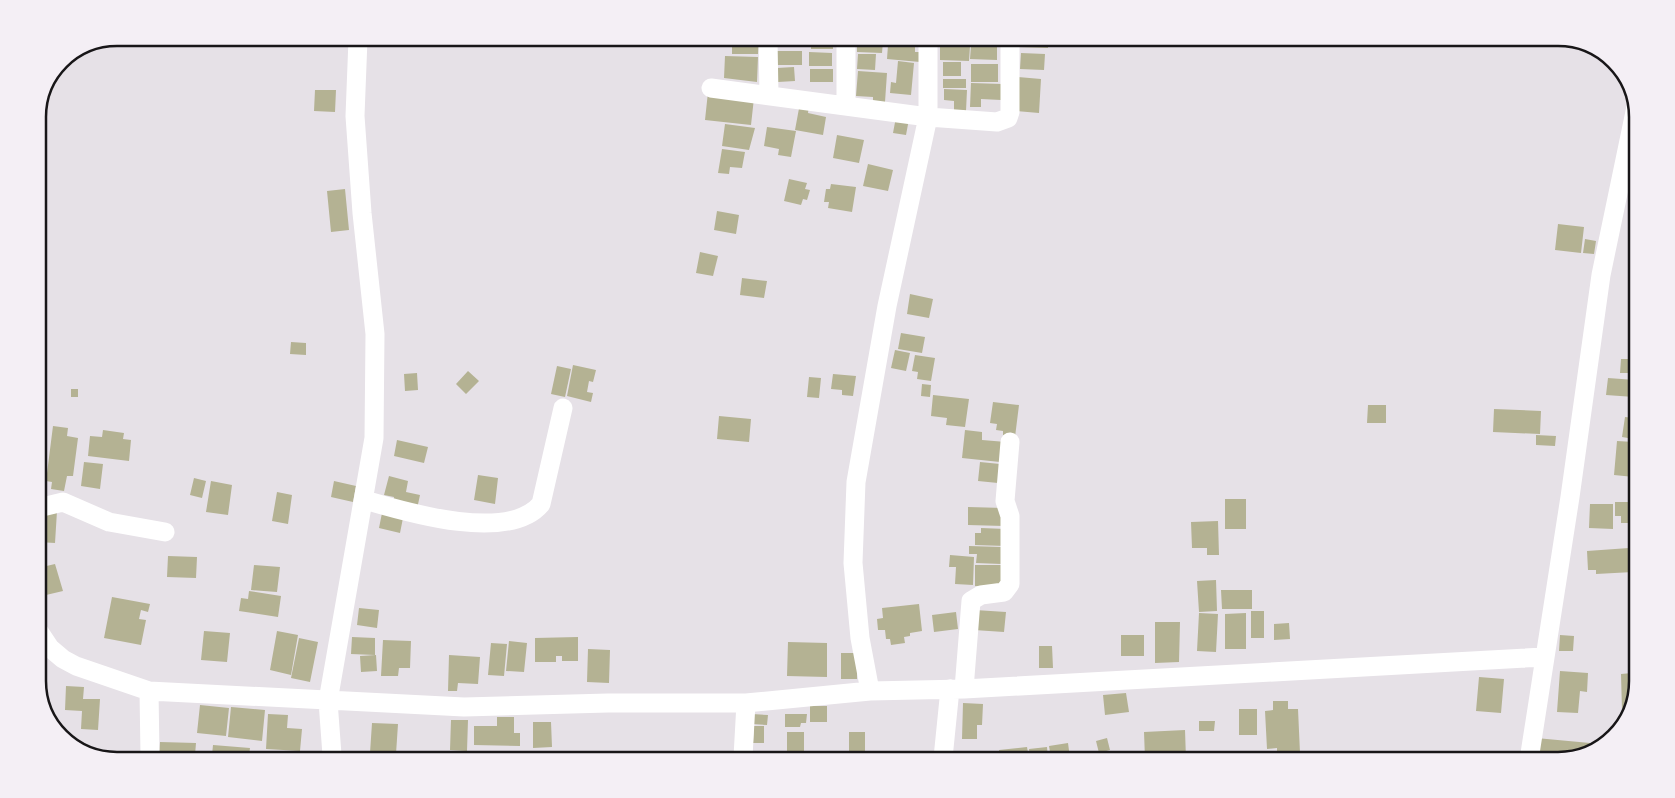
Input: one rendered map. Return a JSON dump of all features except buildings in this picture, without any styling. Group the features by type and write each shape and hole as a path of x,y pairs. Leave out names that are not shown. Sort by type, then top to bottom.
{"street":[{"path":"332,752 328,701 350,568 365,500 374,438 375,334 362,213 355,116 358,46"},
{"path":"768,46 769,95"},
{"path":"846,46 846,106"},
{"path":"870,691 860,638 853,563 856,482 887,306 928,117 928,46"},
{"path":"711,88 928,117 998,122 1008,118 1010,112 1010,46"},
{"path":"1530,752 1570,497 1601,275 1629,141"},
{"path":"365,500 412,513 469,523 494,522 528,513 540,504 564,408"},
{"path":"944,752 971,601 981,595 1004,592 1010,584 1010,516 1005,500 1010,442"},
{"path":"46,506 63,502 109,522 164,532"},
{"path":"46,644 56,655 76,666 149,691 464,707 608,703 746,703 870,691 956,689 1544,657"},
{"path":"149,691 150,752"},
{"path":"743,752 746,703"}]}
